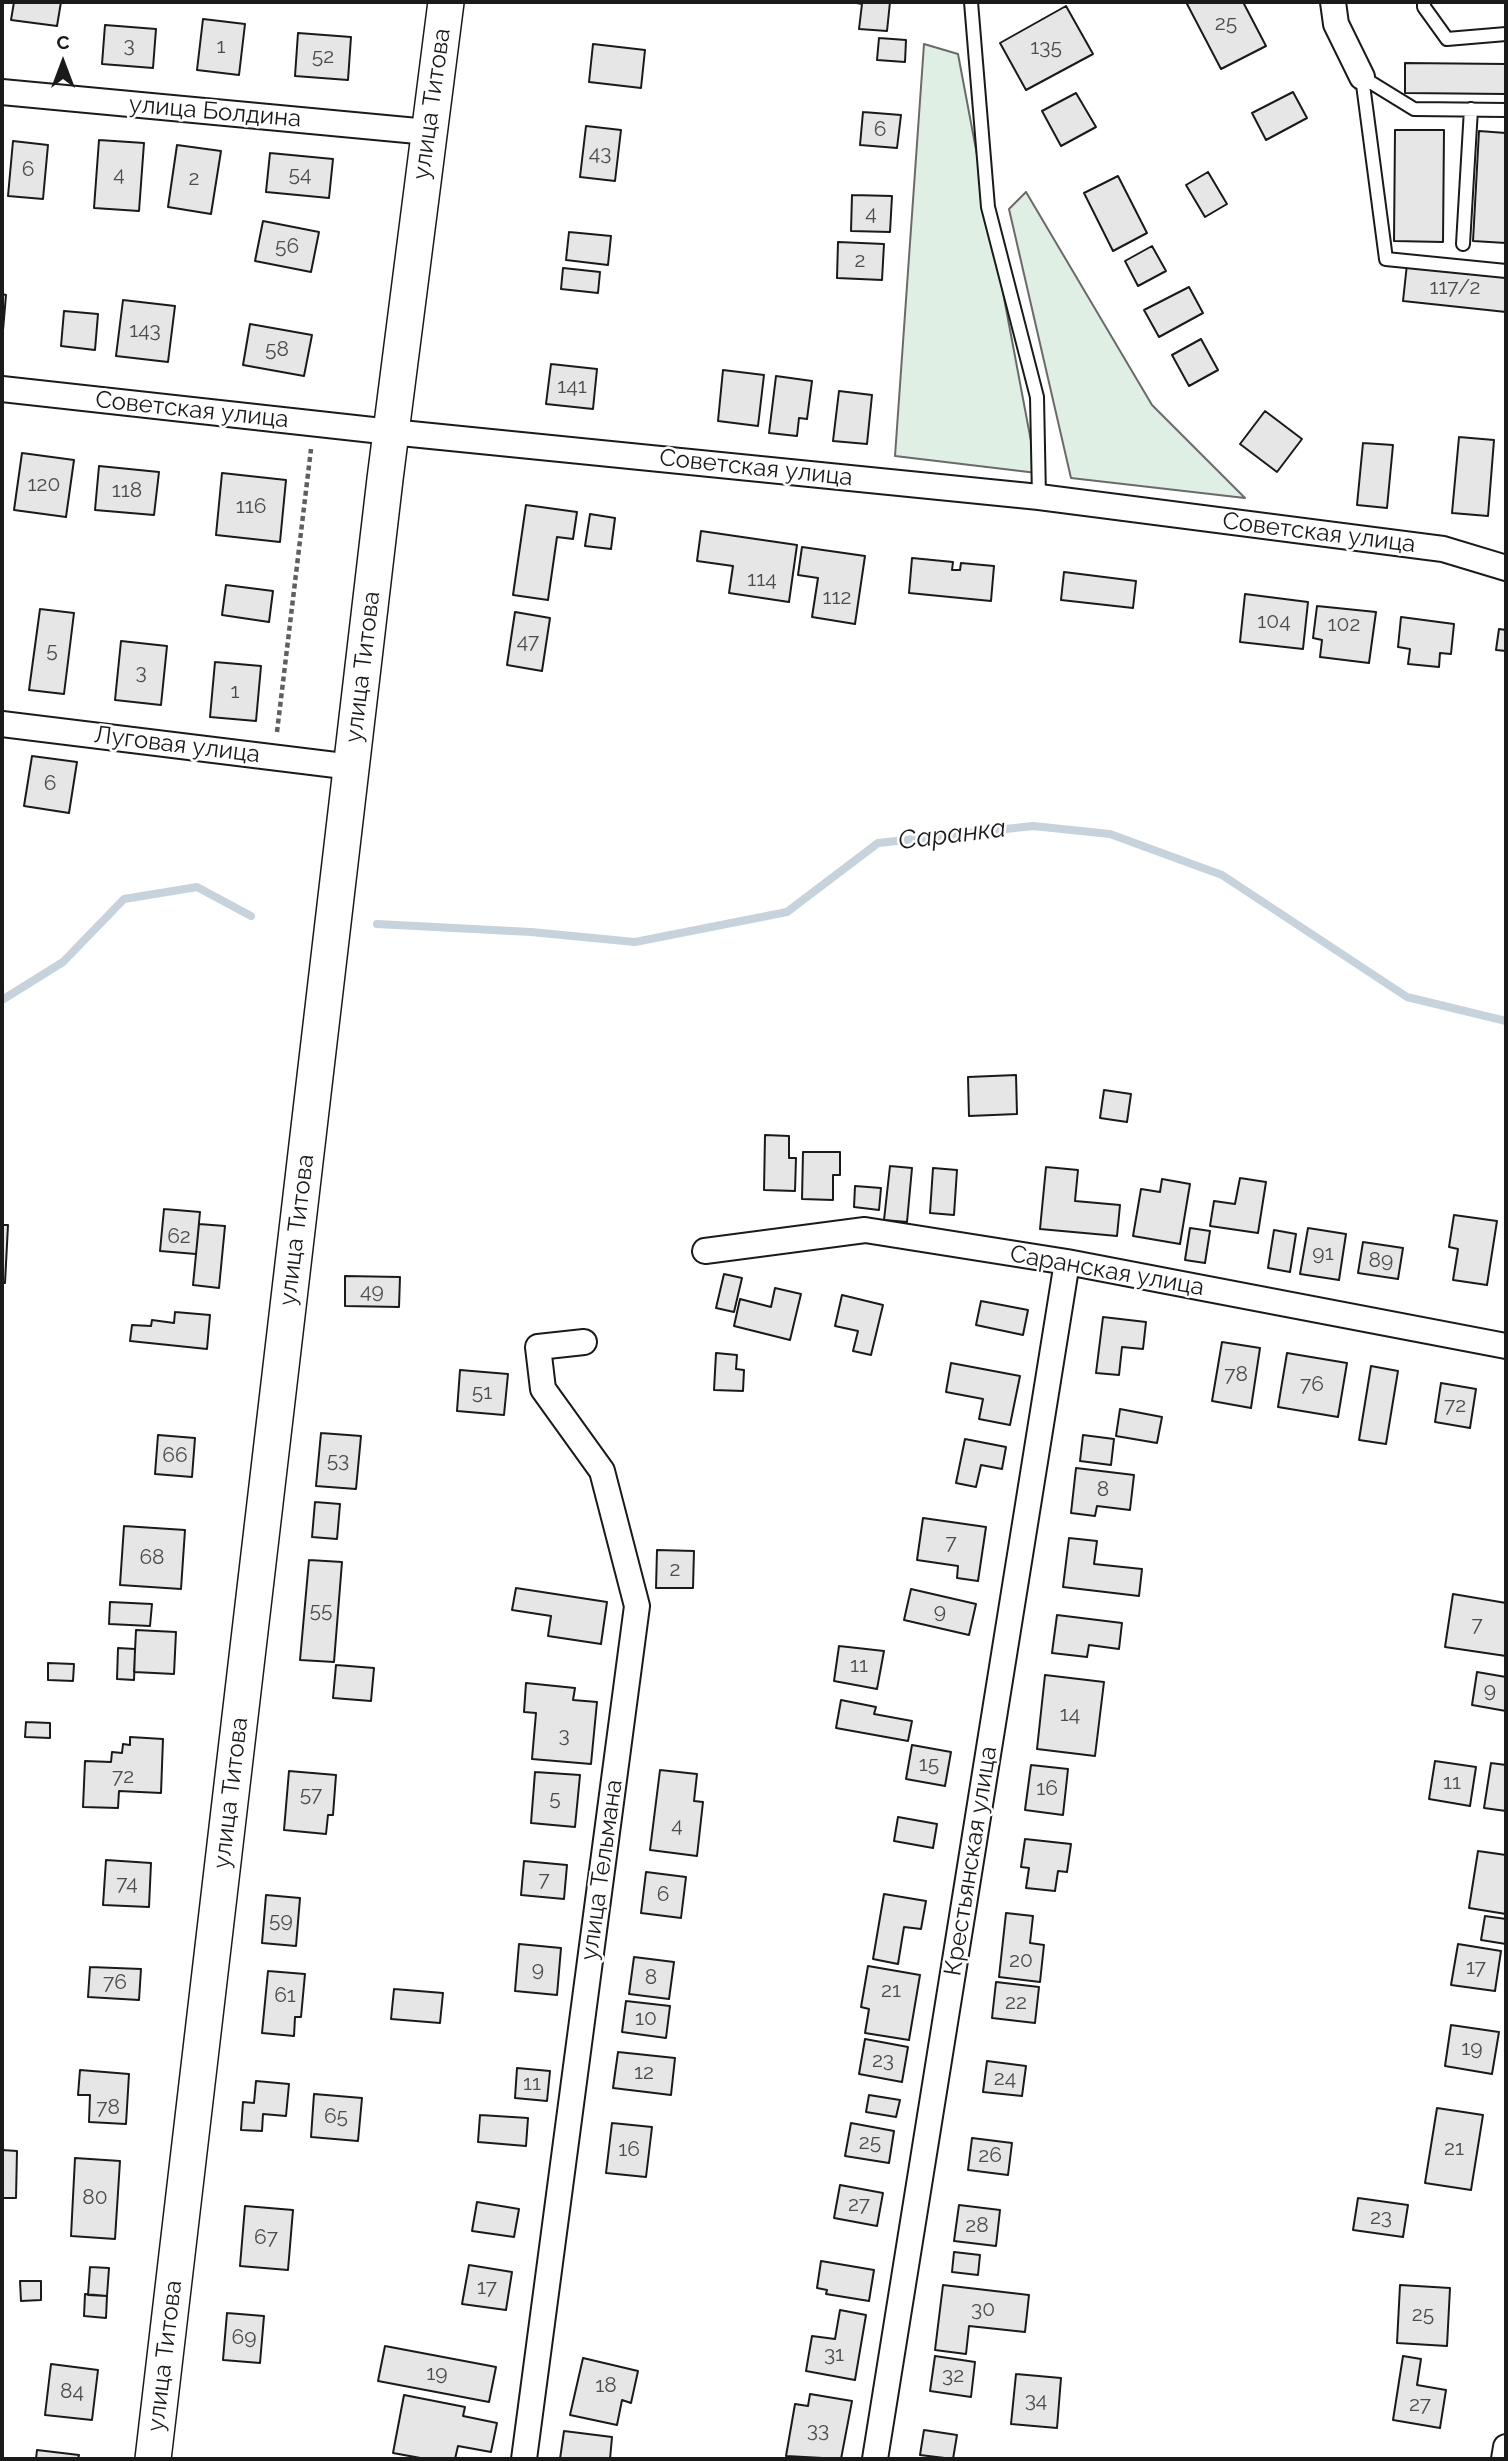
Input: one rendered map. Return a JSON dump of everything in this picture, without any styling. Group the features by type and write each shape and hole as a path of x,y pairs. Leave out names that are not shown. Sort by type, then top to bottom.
{"main road":[{"name":"улица Титова","path":"153,2459 391,432 446,2"}],"street":[{"path":"1333,2 1336,24 1362,77"},
{"name":"улица Болдина","path":"2,92 428,132"},
{"name":"Советская улица","path":"2,389 391,432 1039,496 1443,549 1506,568"},
{"name":"Луговая улица","path":"2,724 352,767"},
{"name":"Саранская улица","path":"705,1251 865,1230 1067,1262 1506,1346"},
{"name":"Крестьянская улица","path":"876,2459 1067,1262"},
{"name":"улица Тельмана","path":"524,2459 638,1606 602,1471 543,1389 538,1347 584,1342"},
{"path":"1504,2459 1506,2447"}],"lane":[{"path":"971,2 988,207 1037,397 1039,496"},
{"path":"1424,2 1424,7 1447,39 1506,34"},
{"path":"1362,77 1414,109 1506,110"},
{"path":"1362,77 1386,259 1506,271"},
{"path":"1463,244 1471,110"}],"path":[{"path":"274,758 314,423"}],"green space":[{"path":"924,44 958,54 1037,473 895,456"},
{"path":"1026,192 1152,405 1245,498 1071,478 1009,209"}],"building":[{"path":"14,2 61,2 57,26 11,20"},
{"path":"851,2 890,2 887,31 859,29 862,4"},
{"path":"1186,2 1243,2 1266,46 1221,69"},
{"path":"1066,6 1093,54 1026,90 1000,43"},
{"path":"203,19 245,24 239,75 197,70"},
{"path":"105,25 156,29 153,68 102,64"},
{"path":"298,33 351,37 348,80 295,76"},
{"path":"879,38 906,40 905,62 877,60"},
{"path":"593,44 645,50 641,88 589,82"},
{"path":"1405,63 1506,64 1506,94 1405,93"},
{"path":"1293,92 1307,118 1266,140 1252,113"},
{"path":"1076,93 1096,127 1061,146 1042,111"},
{"path":"863,112 901,115 897,148 860,145"},
{"path":"586,126 621,130 615,181 580,177"},
{"path":"1395,130 1444,130 1443,242 1394,241"},
{"path":"1479,131 1506,133 1506,243 1473,241"},
{"path":"99,140 144,143 139,211 94,208"},
{"path":"13,141 48,145 43,199 8,196"},
{"path":"177,145 221,151 211,214 168,207"},
{"path":"270,153 333,159 329,198 266,192"},
{"path":"1208,172 1227,204 1205,217 1186,185"},
{"path":"1118,176 1147,233 1113,251 1084,193"},
{"path":"852,195 892,196 890,232 851,231"},
{"path":"263,221 319,232 311,272 255,261"},
{"path":"569,232 611,236 608,265 566,260"},
{"path":"838,242 884,244 882,280 837,278"},
{"path":"1152,246 1166,271 1138,286 1125,261"},
{"path":"1407,264 1506,275 1506,312 1403,301"},
{"path":"563,268 600,272 598,293 561,289"},
{"path":"1189,287 1203,313 1159,337 1144,310"},
{"path":"2,294 6,295 2,342"},
{"path":"123,300 175,306 168,362 116,356"},
{"path":"64,311 98,314 95,350 61,346"},
{"path":"250,324 312,335 304,376 243,365"},
{"path":"1201,339 1218,370 1189,386 1172,355"},
{"path":"551,364 597,369 593,409 546,404"},
{"path":"723,370 764,375 758,426 718,421"},
{"path":"776,376 812,381 807,419 799,418 797,436 769,433"},
{"path":"839,391 872,395 867,444 833,441"},
{"path":"1265,411 1302,439 1277,472 1240,444"},
{"path":"1459,437 1494,440 1488,516 1452,513"},
{"path":"1363,443 1393,445 1387,508 1357,505"},
{"path":"22,453 74,460 66,517 14,510"},
{"path":"99,466 159,472 154,515 95,510"},
{"path":"222,473 286,480 280,542 216,535"},
{"path":"526,505 577,512 573,539 557,537 548,600 513,595"},
{"path":"590,514 615,518 611,549 585,546"},
{"path":"701,531 797,545 789,602 729,593 733,566 697,561"},
{"path":"802,547 865,556 855,624 812,617 818,578 798,575"},
{"path":"912,558 953,562 952,570 960,570 961,563 994,566 991,601 909,593"},
{"path":"1064,572 1136,581 1133,608 1061,600"},
{"path":"226,585 273,591 269,622 222,615"},
{"path":"1245,594 1308,602 1303,649 1240,642"},
{"path":"1317,606 1376,612 1369,663 1320,657 1322,640 1313,638"},
{"path":"40,609 74,613 64,694 29,690"},
{"path":"515,612 550,618 542,671 507,665"},
{"path":"1401,617 1454,624 1451,654 1440,653 1439,667 1408,664 1410,649 1398,647"},
{"path":"1499,629 1506,630 1506,651 1496,650"},
{"path":"121,641 167,646 161,705 115,700"},
{"path":"215,662 261,666 256,721 210,717"},
{"path":"32,756 77,762 69,813 24,806"},
{"path":"1016,1075 1017,1114 969,1116 968,1077"},
{"path":"1104,1090 1131,1094 1127,1122 1100,1118"},
{"path":"765,1135 789,1136 789,1158 796,1158 795,1191 764,1190"},
{"path":"803,1152 840,1152 840,1175 833,1175 833,1200 802,1199"},
{"path":"890,1166 912,1168 907,1222 884,1220"},
{"path":"1046,1167 1078,1170 1075,1201 1120,1205 1117,1236 1040,1229"},
{"path":"933,1168 957,1170 954,1215 930,1213"},
{"path":"1240,1178 1266,1182 1258,1233 1210,1226 1214,1201 1235,1204"},
{"path":"1162,1179 1190,1184 1180,1244 1133,1236 1141,1189 1160,1192"},
{"path":"855,1186 881,1188 879,1210 854,1207"},
{"path":"164,1209 200,1212 196,1254 160,1251"},
{"path":"1454,1215 1497,1221 1487,1285 1453,1280 1458,1249 1449,1247"},
{"path":"199,1224 225,1226 219,1288 193,1285"},
{"path":"2,1225 8,1225 5,1283 2,1283"},
{"path":"1190,1228 1210,1231 1205,1263 1185,1260"},
{"path":"1308,1228 1346,1234 1339,1280 1300,1274"},
{"path":"1274,1230 1296,1234 1290,1272 1268,1268"},
{"path":"1363,1242 1403,1248 1398,1279 1358,1273"},
{"path":"724,1274 742,1278 734,1312 716,1308"},
{"path":"345,1276 400,1277 399,1307 345,1306"},
{"path":"775,1288 801,1294 790,1340 734,1326 740,1299 771,1307"},
{"path":"842,1295 883,1305 871,1355 853,1351 858,1331 835,1326"},
{"path":"981,1301 1028,1310 1023,1335 976,1325"},
{"path":"175,1312 210,1315 207,1349 130,1341 132,1325 151,1326 152,1320 174,1323"},
{"path":"1103,1317 1146,1322 1143,1349 1122,1347 1119,1375 1096,1373"},
{"path":"1222,1342 1260,1348 1251,1408 1212,1401"},
{"path":"716,1353 737,1355 736,1369 744,1370 743,1391 714,1390"},
{"path":"1287,1353 1347,1363 1338,1417 1278,1407"},
{"path":"951,1363 1020,1376 1010,1425 979,1419 983,1399 946,1392"},
{"path":"1371,1366 1398,1371 1386,1444 1359,1440"},
{"path":"460,1370 508,1374 504,1415 457,1411"},
{"path":"1441,1383 1476,1389 1470,1428 1435,1422"},
{"path":"1120,1409 1162,1417 1157,1443 1116,1436"},
{"path":"321,1433 361,1436 356,1489 316,1486"},
{"path":"158,1435 195,1438 192,1477 155,1474"},
{"path":"1083,1435 1114,1439 1111,1465 1080,1461"},
{"path":"965,1439 1006,1447 1002,1469 981,1465 976,1487 956,1483"},
{"path":"1076,1468 1134,1475 1130,1510 1097,1506 1095,1516 1071,1513"},
{"path":"315,1502 340,1504 337,1539 312,1537"},
{"path":"923,1518 986,1527 978,1581 957,1578 958,1566 917,1560"},
{"path":"124,1526 185,1530 181,1589 120,1585"},
{"path":"1069,1538 1097,1541 1094,1564 1142,1569 1139,1596 1063,1587"},
{"path":"657,1550 694,1551 693,1588 656,1588"},
{"path":"309,1560 342,1562 334,1662 300,1660"},
{"path":"516,1588 607,1602 601,1644 548,1636 551,1616 512,1610"},
{"path":"911,1589 976,1604 969,1635 904,1620"},
{"path":"1453,1594 1506,1603 1506,1656 1445,1647"},
{"path":"110,1602 152,1604 150,1626 109,1624"},
{"path":"1057,1615 1122,1623 1119,1649 1089,1645 1087,1657 1052,1653"},
{"path":"136,1630 176,1632 174,1674 134,1672"},
{"path":"839,1646 884,1651 877,1689 834,1681"},
{"path":"118,1648 135,1649 134,1680 117,1679"},
{"path":"48,1663 74,1664 73,1681 48,1680"},
{"path":"336,1665 374,1668 371,1701 333,1698"},
{"path":"1477,1672 1506,1677 1506,1711 1472,1705"},
{"path":"1045,1675 1104,1682 1095,1756 1037,1749"},
{"path":"526,1683 575,1688 573,1700 597,1702 591,1764 532,1759 536,1713 524,1712"},
{"path":"841,1700 876,1707 874,1714 912,1721 908,1741 836,1728"},
{"path":"26,1722 50,1723 50,1738 25,1737"},
{"path":"130,1737 163,1739 161,1793 119,1791 118,1808 83,1807 85,1761 111,1762 112,1752 122,1753 123,1744 130,1745"},
{"path":"912,1745 951,1752 945,1786 906,1779"},
{"path":"1435,1761 1476,1767 1470,1806 1429,1799"},
{"path":"1491,1763 1506,1765 1506,1811 1484,1808"},
{"path":"1031,1765 1068,1769 1063,1815 1025,1810"},
{"path":"660,1770 697,1774 694,1801 703,1802 697,1856 650,1850"},
{"path":"289,1771 336,1775 333,1815 328,1815 326,1834 284,1830"},
{"path":"535,1772 580,1775 575,1827 531,1823"},
{"path":"898,1817 937,1824 933,1848 894,1841"},
{"path":"1025,1839 1071,1844 1067,1872 1058,1871 1055,1891 1026,1888 1029,1868 1021,1867"},
{"path":"1478,1851 1506,1855 1506,1914 1469,1908"},
{"path":"106,1860 151,1863 149,1907 103,1905"},
{"path":"524,1861 567,1865 564,1899 521,1895"},
{"path":"646,1872 686,1877 681,1918 641,1913"},
{"path":"884,1894 926,1901 921,1929 904,1927 898,1964 873,1959"},
{"path":"266,1895 300,1898 296,1946 262,1943"},
{"path":"1006,1913 1033,1916 1030,1943 1044,1945 1040,1982 999,1977"},
{"path":"1485,1916 1506,1919 1506,1944 1481,1940"},
{"path":"519,1944 561,1948 557,1995 515,1991"},
{"path":"1458,1944 1501,1951 1495,1991 1451,1985"},
{"path":"634,1957 674,1962 669,1999 629,1994"},
{"path":"868,1966 920,1975 909,2040 865,2033 869,2009 861,2007"},
{"path":"90,1967 141,1969 139,2000 88,1997"},
{"path":"268,1971 305,1974 301,2017 295,2017 294,2036 262,2033"},
{"path":"996,1982 1039,1987 1035,2023 992,2018"},
{"path":"394,1989 443,1993 440,2023 391,2019"},
{"path":"626,2001 670,2006 666,2038 622,2032"},
{"path":"1451,2025 1499,2032 1492,2074 1445,2066"},
{"path":"865,2039 908,2047 902,2082 859,2074"},
{"path":"618,2052 675,2058 671,2095 613,2088"},
{"path":"987,2061 1026,2066 1022,2096 983,2092"},
{"path":"517,2068 550,2071 547,2101 515,2098"},
{"path":"80,2070 129,2074 126,2124 89,2122 90,2095 78,2095"},
{"path":"256,2081 289,2084 286,2116 263,2114 262,2131 241,2130 243,2102 254,2103"},
{"path":"314,2094 362,2098 358,2141 311,2137"},
{"path":"869,2095 900,2100 896,2117 866,2112"},
{"path":"1437,2108 1483,2115 1471,2190 1425,2183"},
{"path":"480,2115 528,2118 526,2146 478,2142"},
{"path":"612,2123 652,2127 646,2177 606,2173"},
{"path":"851,2123 894,2131 889,2163 845,2156"},
{"path":"972,2138 1012,2143 1008,2175 968,2170"},
{"path":"2,2150 17,2151 16,2198 2,2198"},
{"path":"75,2158 120,2161 115,2239 71,2236"},
{"path":"840,2185 883,2193 877,2226 834,2218"},
{"path":"1358,2198 1408,2205 1403,2237 1353,2230"},
{"path":"477,2202 519,2209 514,2237 472,2231"},
{"path":"959,2205 1000,2210 996,2246 954,2241"},
{"path":"245,2206 293,2210 288,2270 240,2266"},
{"path":"954,2252 980,2255 978,2275 952,2272"},
{"path":"821,2261 874,2270 869,2301 826,2294 827,2290 817,2288"},
{"path":"469,2265 512,2272 506,2310 462,2304"},
{"path":"90,2267 109,2268 107,2296 88,2295"},
{"path":"20,2281 41,2281 41,2300 21,2301"},
{"path":"943,2285 1029,2295 1025,2332 969,2326 966,2354 935,2350"},
{"path":"1400,2285 1450,2288 1447,2346 1397,2343"},
{"path":"85,2294 107,2296 106,2318 84,2316"},
{"path":"840,2310 866,2315 855,2380 806,2371 812,2336 835,2339"},
{"path":"227,2313 264,2316 260,2363 223,2360"},
{"path":"385,2346 496,2367 489,2402 378,2381"},
{"path":"935,2356 975,2362 971,2397 930,2391"},
{"path":"1403,2356 1421,2359 1417,2385 1446,2390 1440,2428 1393,2420"},
{"path":"583,2358 638,2371 631,2403 622,2400 617,2425 570,2415"},
{"path":"51,2364 98,2370 92,2420 45,2415"},
{"path":"1016,2374 1061,2378 1057,2428 1011,2424"},
{"path":"810,2394 852,2401 841,2459 786,2456 795,2404 808,2406"},
{"path":"404,2395 465,2407 463,2416 497,2423 491,2452 458,2446 455,2459 426,2459 393,2453"},
{"path":"924,2430 957,2435 953,2459 920,2455"},
{"path":"564,2431 612,2437 610,2459 560,2459"},
{"path":"37,2450 79,2455 78,2459 36,2459"}],"waterway":[{"name":"Саранка","path":"377,924 531,932 635,942 787,912 878,843 1033,826 1110,834 1222,875 1407,997 1506,1021"},
{"name":"Саранка","path":"2,1000 63,962 124,899 197,887 251,916"}]}
